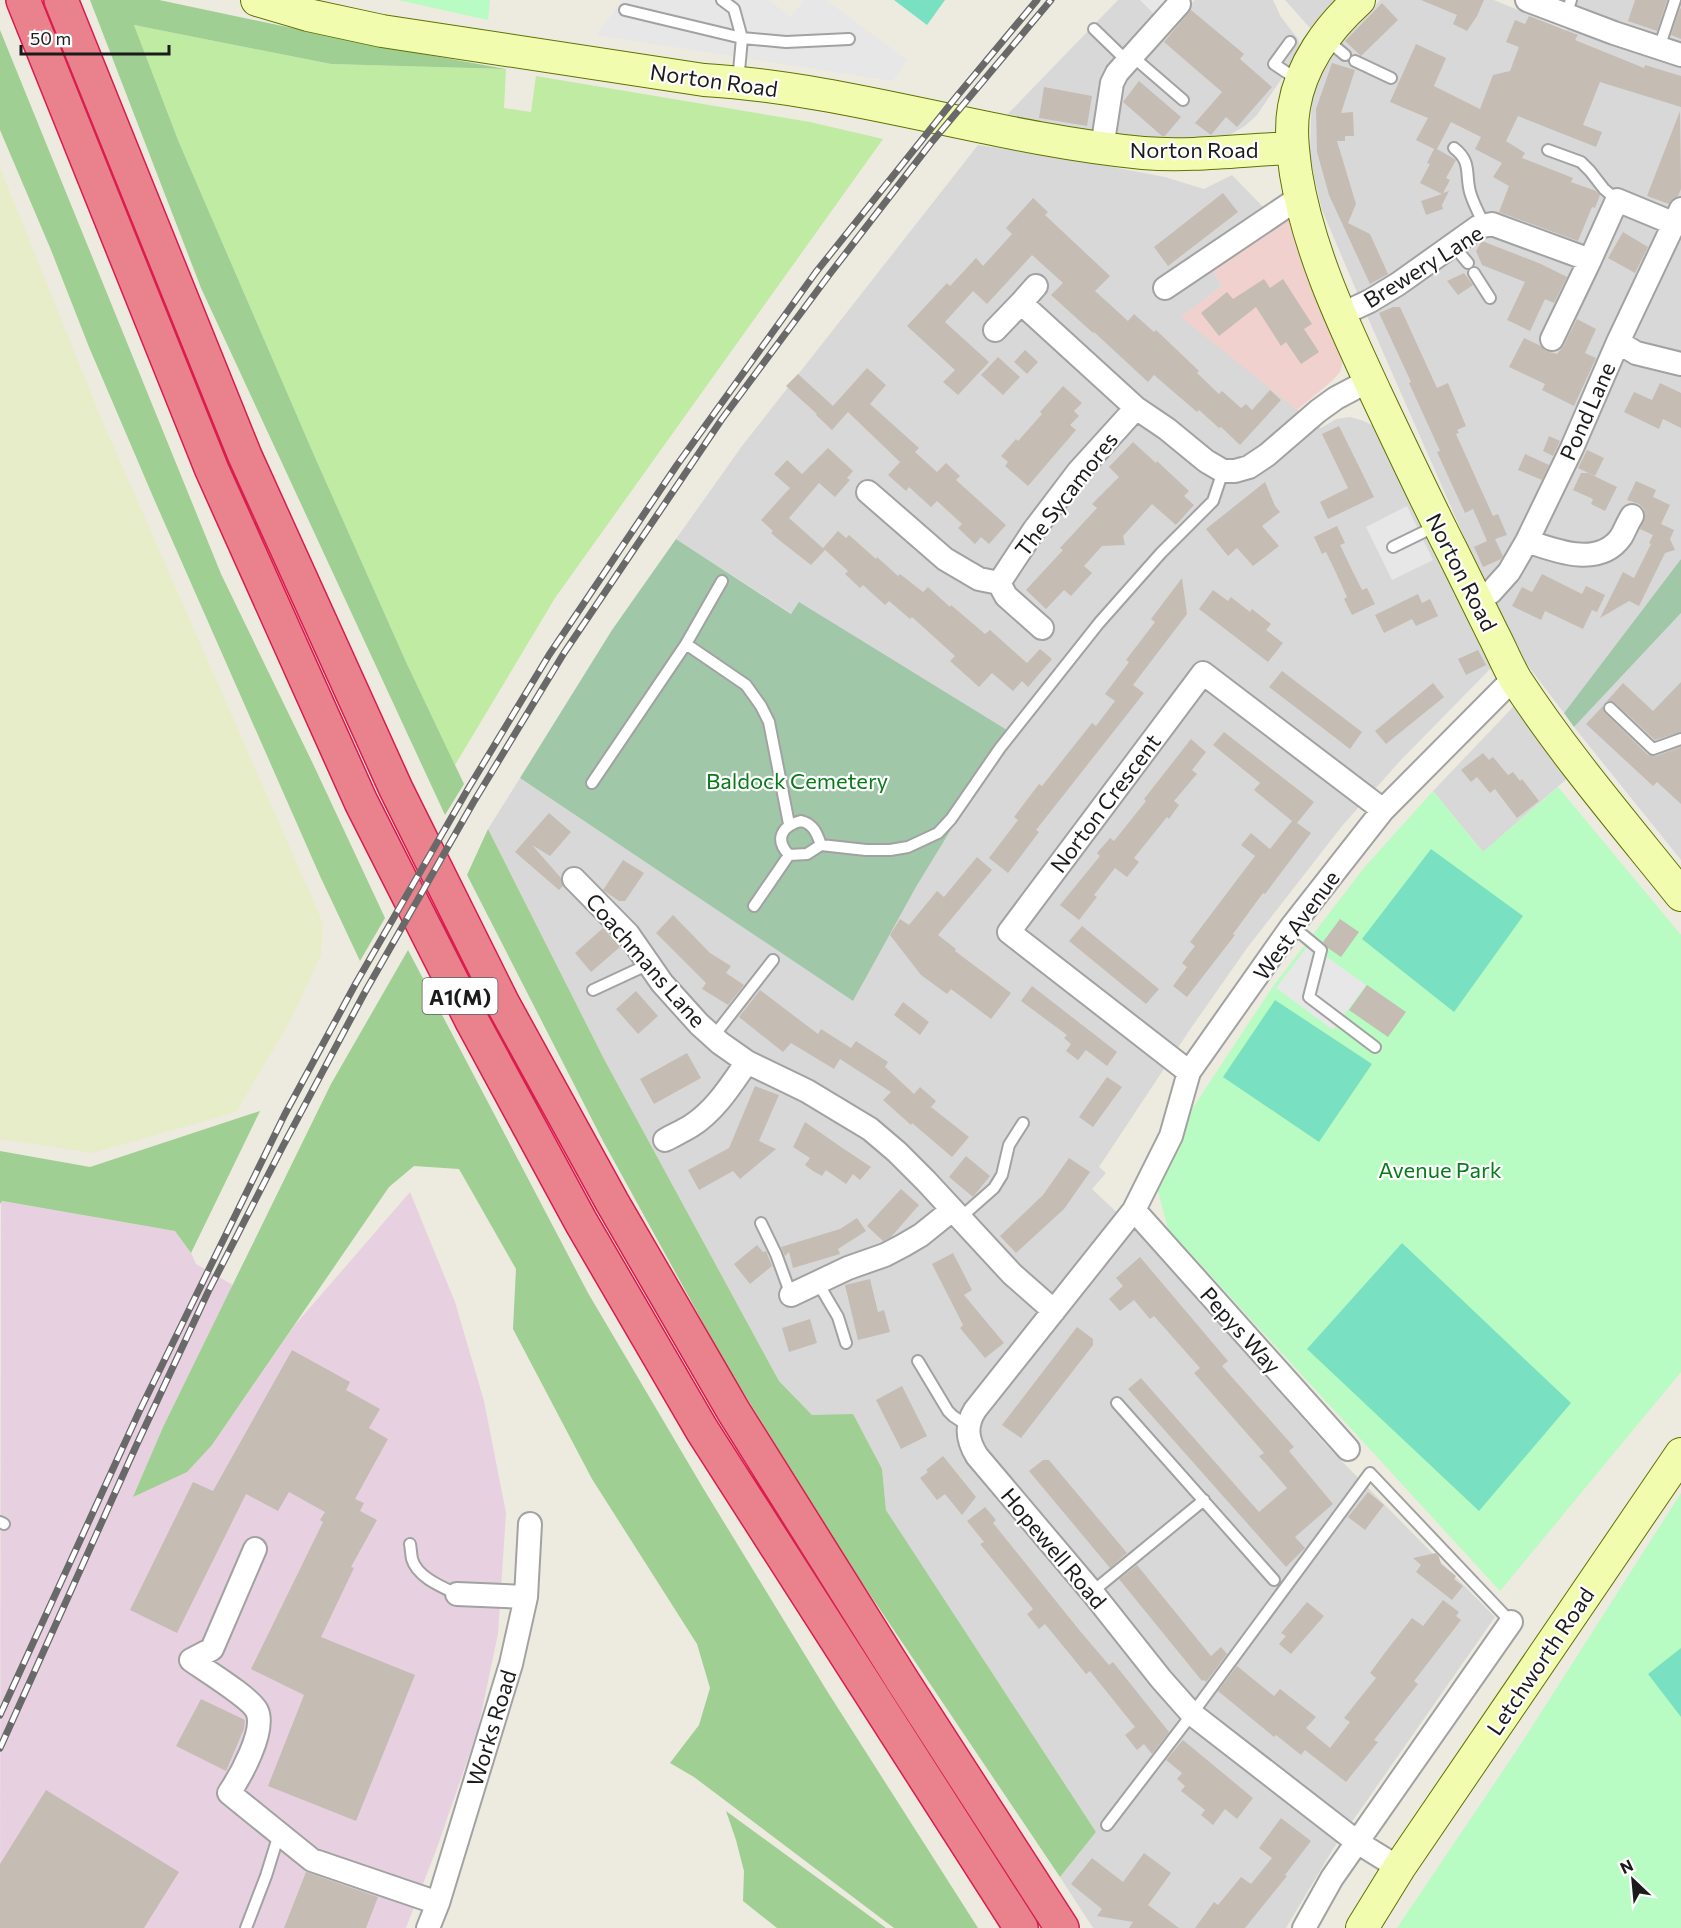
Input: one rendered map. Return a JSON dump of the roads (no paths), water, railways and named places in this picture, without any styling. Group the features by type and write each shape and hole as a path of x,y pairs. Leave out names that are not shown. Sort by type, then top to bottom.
{"highway":[{"name":"A1(M)","path":"23,0 212,470 361,802 473,1023 581,1222 702,1430 1021,1928"},
{"name":"A1(M)","path":"61,0 245,456 396,789 503,1004 612,1202 734,1412 895,1670 1062,1928"}],"street":[{"name":"Norton Road","path":"257,0 308,15 382,31 704,80 738,82 878,105 1039,138 1102,148 1145,153 1187,154 1292,148 1300,197 1310,234 1340,315 1438,525 1515,677 1554,735 1681,896"},
{"path":"1292,148 1294,108 1308,63 1335,47 1348,10 1359,0"},
{"path":"1527,0 1569,8 1659,48 1681,55"},
{"path":"1102,148 1112,83 1117,73 1177,2"},
{"path":"1165,288 1300,197"},
{"path":"1552,339 1617,200 1678,217"},
{"name":"Pond Lane","path":"1476,601 1491,592 1509,572 1527,541 1678,217"},
{"name":"Brewery Lane","path":"1340,315 1398,284 1452,244 1484,224 1492,224 1590,260"},
{"path":"995,330 1036,286"},
{"path":"1021,303 1136,408 1167,429 1206,461 1223,471 1249,467 1336,398 1370,381"},
{"path":"1618,342 1636,353 1681,364"},
{"name":"The Sycamores","path":"999,583 1034,530 1078,472 1136,408"},
{"path":"868,492 945,559 967,574 999,583 1006,596 1042,628"},
{"path":"1527,541 1571,554 1599,553 1620,538 1632,516"},
{"name":"Norton Crescent","path":"1189,1072 1009,932 1203,673 1383,810"},
{"name":"West Avenue","path":"1134,1210 1171,1136 1189,1072 1293,926 1383,810 1515,677"},
{"name":"Coachmans Lane","path":"574,879 628,934 662,983 713,1037 747,1062 807,1091 870,1129 897,1152 1012,1274 1054,1311"},
{"path":"665,1140 692,1126 705,1115 722,1098 747,1062"},
{"path":"968,1426 975,1410 1134,1210"},
{"name":"Pepys Way","path":"1134,1210 1348,1449"},
{"path":"791,1295 848,1268 885,1255 956,1214"},
{"name":"Hopewell Road","path":"968,1426 968,1439 977,1456 1192,1714 1357,1842"},
{"name":"Letchworth Road","path":"1362,1928 1399,1868 1681,1454"},
{"name":"Works Road","path":"428,1928 438,1903 511,1664 526,1598 530,1524"},
{"path":"255,1549 212,1649 191,1660 249,1702 257,1712 258,1732 240,1777 229,1793 312,1860 438,1903"},
{"path":"457,1594 526,1598"},
{"name":"Letchworth Road","path":"1304,1928 1332,1878 1511,1622"},
{"path":"1357,1842 1399,1868"}],"lane":[{"path":"722,0 734,9 742,38 738,82"},
{"path":"1659,48 1676,0"},
{"path":"625,10 742,38 786,42 849,39"},
{"path":"1094,29 1183,100"},
{"path":"1290,42 1274,64 1301,81"},
{"path":"1355,62 1391,78"},
{"path":"1454,148 1463,155 1466,162 1470,190 1484,224"},
{"path":"1548,150 1581,162 1604,189 1617,200"},
{"path":"1452,244 1468,263"},
{"path":"1474,273 1490,298"},
{"path":"821,845 817,834 808,823 801,821 789,824 783,830 783,849 789,855 807,854 821,845 890,850 908,847 938,833 951,819 1000,748 1099,623 1161,553 1213,501 1223,471"},
{"path":"1393,547 1438,525"},
{"path":"592,783 686,644 723,581"},
{"path":"686,644 746,685 761,706 769,722 789,824"},
{"path":"1610,708 1653,749 1681,739"},
{"path":"754,906 789,855"},
{"path":"1293,926 1321,950 1309,997 1375,1047"},
{"path":"713,1037 773,960"},
{"path":"593,990 649,964"},
{"path":"956,1214 994,1188 1002,1175 1009,1145 1023,1124"},
{"path":"761,1223 776,1254 791,1295"},
{"path":"818,1283 838,1317 846,1343"},
{"path":"918,1361 948,1411 968,1426"},
{"path":"1117,1403 1274,1580"},
{"path":"1107,1825 1370,1473 1511,1622"},
{"path":"1092,1592 1204,1500"},
{"path":"410,1544 412,1561 422,1573 439,1586 457,1594"},
{"path":"246,1928 266,1876 279,1833"}],"railway":[{"path":"0,1715 139,1412 285,1114 356,983 468,789 549,655 677,465 816,272 1037,0"},
{"path":"0,1748 208,1292 365,992 473,803 564,653 722,419 931,143 1051,0"}],"park label":[{"name":"Baldock Cemetery","path":"797,780"},
{"name":"Avenue Park","path":"1440,1169"}]}
